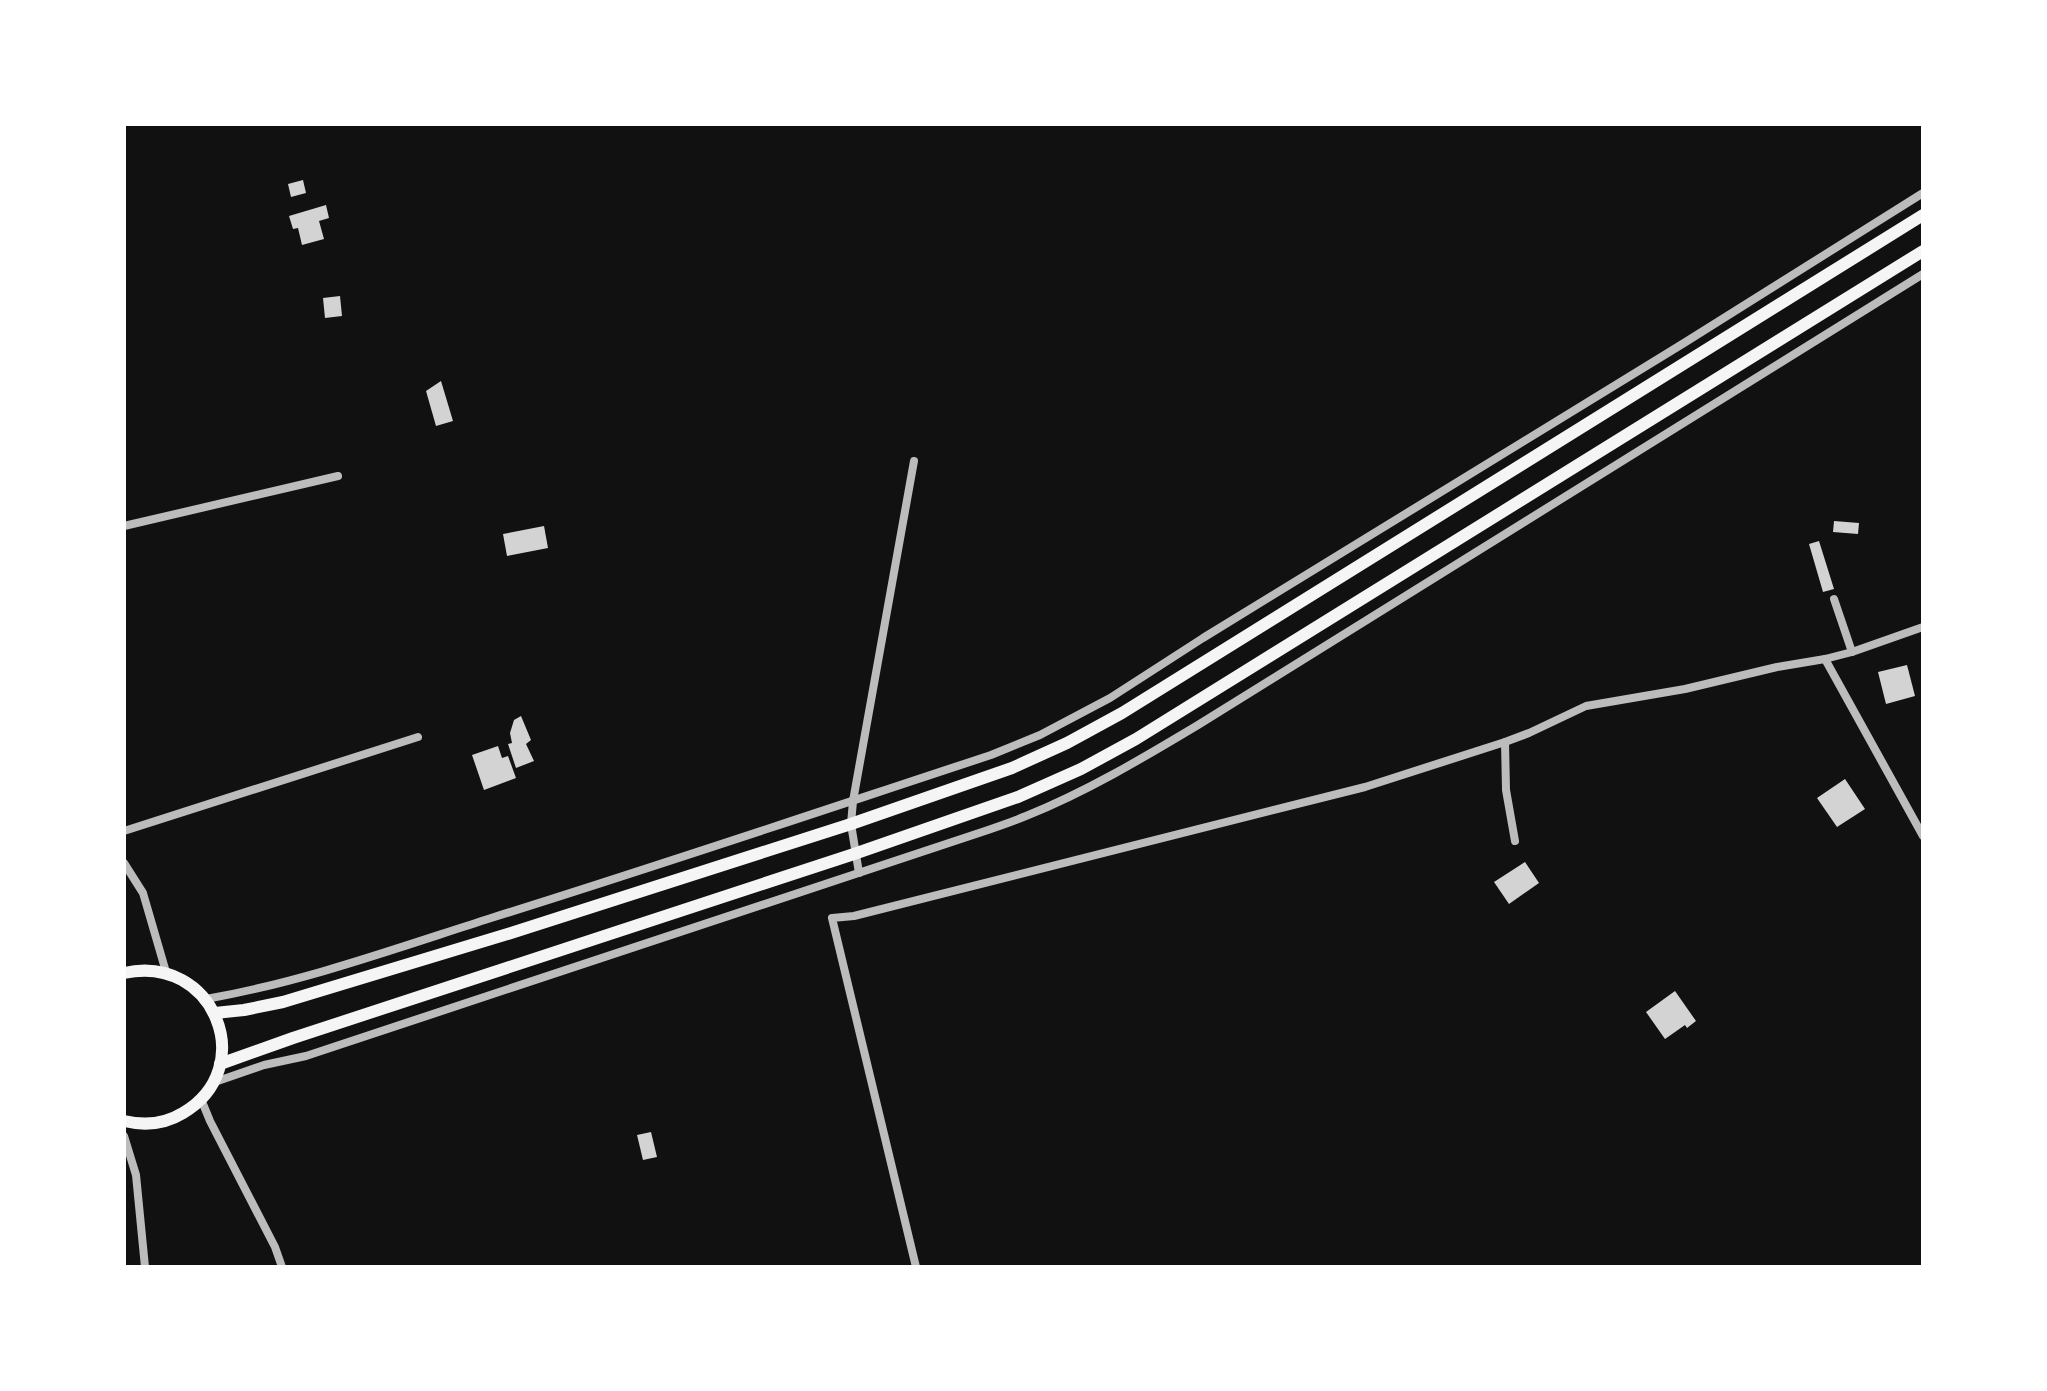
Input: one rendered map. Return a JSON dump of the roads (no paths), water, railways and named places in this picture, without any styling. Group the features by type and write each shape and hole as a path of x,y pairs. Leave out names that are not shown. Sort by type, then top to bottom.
{"main road":[{"path":"215,1013 283,1002 511,933 851,824 1012,768 1067,743 1122,713 1923,215"},
{"path":"220,1064 854,854 1018,797 1081,769 1136,739 1923,251"},
{"path":"124,973 139,970 166,972 188,982 206,999 215,1013 222,1038 220,1064 212,1083 190,1109 163,1122 124,1121"}],"street":[{"path":"206,999 254,990 322,971 579,891 991,755 1040,735 1110,698 1923,193"},
{"path":"212,1083 264,1065 306,1056 1026,816 1138,761 1923,274"},
{"path":"859,873 851,824 853,801 914,461"},
{"path":"124,526 338,476"},
{"path":"1834,599 1852,652"},
{"path":"916,1267 832,918 854,916 1365,787 1505,742 1586,706 1685,689 1825,659 1923,627"},
{"path":"1825,659 1923,836"},
{"path":"124,831 418,737"},
{"path":"1505,742 1506,790 1515,841"},
{"path":"124,863 143,893 166,972"},
{"path":"201,1099 282,1267"},
{"path":"124,1136 136,1175 145,1267"}]}
